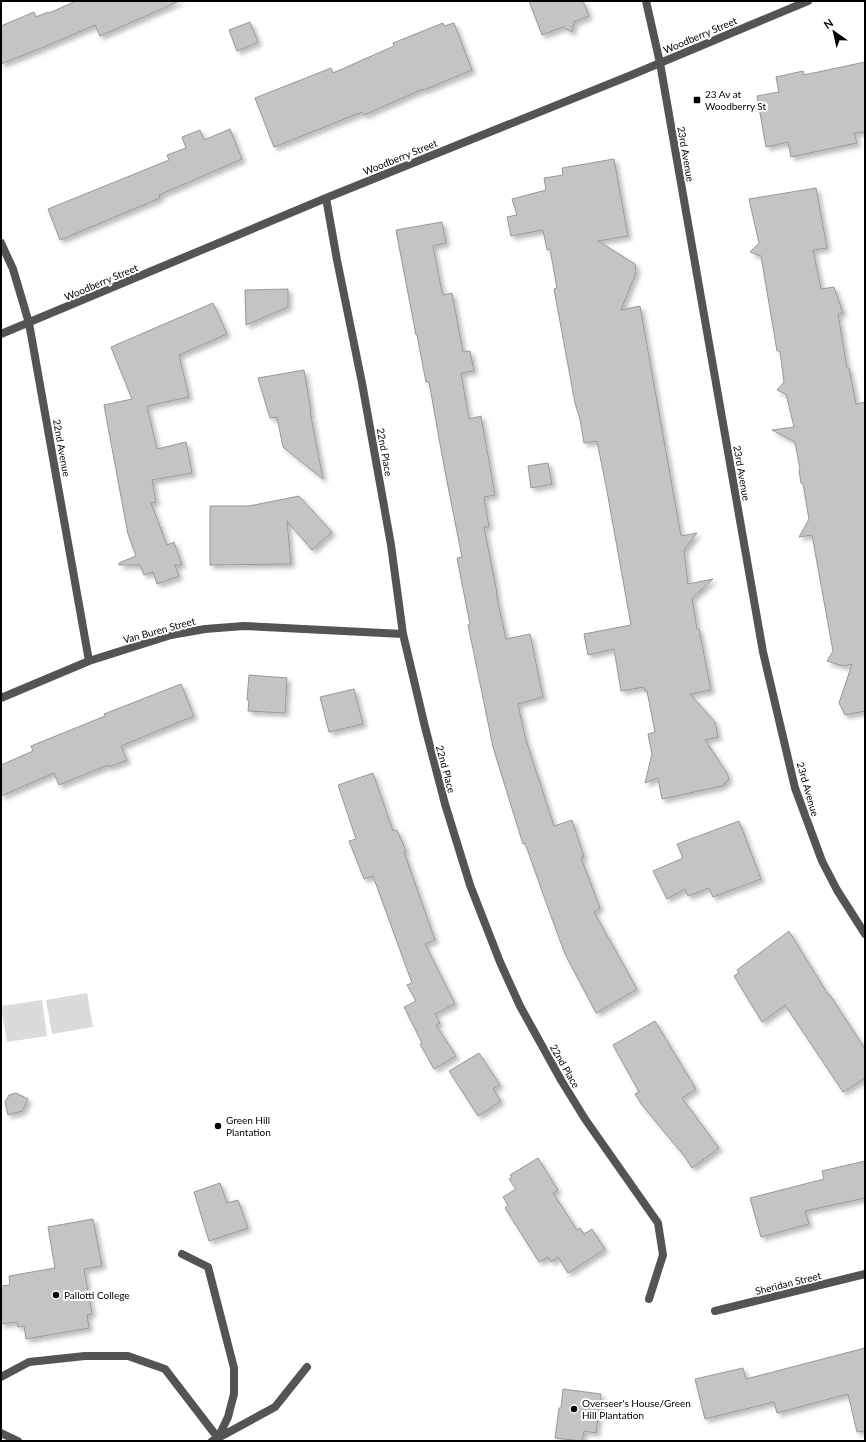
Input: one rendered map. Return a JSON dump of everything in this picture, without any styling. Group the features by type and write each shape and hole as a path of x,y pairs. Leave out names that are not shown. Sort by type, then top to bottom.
{"street":[{"name":"23rd Avenue","path":"646,1 660,63 763,652 795,788 822,862 837,890 865,934"},
{"name":"Woodberry Street","path":"1,334 326,198 660,63 808,1"},
{"name":"22nd Place","path":"326,198 336,260 362,383 392,545 403,634 424,727 445,804 470,885 500,962 520,1006 565,1086 585,1118 658,1223 663,1255 649,1299"},
{"name":"22nd Avenue","path":"1,243 13,268 29,323 89,661"},
{"name":"Van Buren Street","path":"1,698 89,661 171,635 205,629 244,626 403,634"},
{"path":"182,1254 208,1267 234,1368 234,1394 228,1417 215,1439"},
{"name":"Sheridan Street","path":"715,1311 865,1274"},
{"path":"1,1377 29,1362 85,1356 128,1356 165,1369 215,1439"},
{"path":"215,1439 275,1407 306,1367"},
{"path":"1,1433 18,1441"}],"shaded area":[{"path":"87,993 93,1027 52,1034 46,1000"},
{"path":"42,1000 47,1036 7,1042 1,1006"}],"building":[{"path":"76,1 180,1 100,36 95,25 1,64 1,26 34,12 36,17 48,12 49,13"},
{"path":"529,1 583,1 589,16 574,22 572,32 563,27 542,35"},
{"path":"250,22 258,42 237,51 229,30"},
{"path":"443,23 444,26 454,23 472,70 424,90 423,89 364,115 362,112 274,147 255,98 331,68 333,73 394,46 393,43"},
{"path":"865,62 865,132 854,133 857,143 791,157 788,142 766,147 757,96 779,92 776,77 803,71 804,75"},
{"path":"230,129 242,159 159,195 160,198 60,240 48,209 169,160 167,155 186,148 182,137 200,130 204,140"},
{"path":"614,159 628,236 598,241 635,264 636,272 621,310 640,306 681,536 697,533 684,550 688,584 713,579 692,598 697,629 699,629 711,690 690,694 715,722 718,737 705,740 727,773 729,779 722,786 662,799 658,778 645,783 652,754 648,734 655,732 647,691 645,691 644,687 621,691 614,649 588,655 584,634 631,625 607,491 597,441 584,443 554,289 557,288 550,249 547,250 543,230 511,236 507,217 517,215 512,199 546,190 544,178 563,175 562,168"},
{"path":"816,188 827,248 813,250 821,289 834,287 843,313 838,314 847,368 849,368 856,404 865,402 865,711 845,715 839,703 852,664 843,666 827,661 833,651 812,535 799,537 809,519 803,484 801,483 795,442 772,430 794,427 786,394 777,390 784,382 780,351 777,351 761,256 750,252 759,243 749,199"},
{"path":"442,222 446,243 433,246 443,295 452,293 463,352 470,351 474,371 461,373 469,419 481,416 495,495 484,497 489,527 484,527 496,593 506,639 530,634 543,697 518,704 525,737 554,826 572,820 584,857 581,858 600,908 594,912 637,989 596,1013 565,954 525,843 523,844 493,747 468,625 470,624 457,558 462,557 429,382 426,382 396,230"},
{"path":"288,289 288,307 246,325 245,290"},
{"path":"213,303 227,334 179,355 189,397 147,406 157,449 186,442 192,473 152,480 156,502 151,503 167,545 174,542 182,565 175,565 179,576 157,584 153,572 144,575 140,565 119,565 119,563 136,556 128,534 104,405 132,399 111,347"},
{"path":"304,370 323,479 283,447 277,417 270,418 258,378"},
{"path":"548,463 552,484 531,488 528,466"},
{"path":"299,496 332,532 312,550 287,521 291,564 210,565 210,506 249,506"},
{"path":"249,675 287,678 285,713 248,711 249,700 247,700"},
{"path":"181,684 194,716 121,746 127,760 109,767 108,765 59,785 54,773 1,796 1,765 33,751 31,746 105,716 104,714"},
{"path":"354,689 363,724 329,732 320,697"},
{"path":"373,773 393,831 397,830 406,851 404,852 435,940 425,944 455,1004 435,1014 440,1023 436,1025 456,1056 434,1069 420,1044 422,1043 404,1007 416,1001 407,985 412,983 373,876 364,879 349,841 356,839 338,785"},
{"path":"739,821 761,879 713,897 709,888 688,896 685,889 667,899 653,871 683,858 677,844"},
{"path":"789,931 829,996 830,995 865,1049 865,1078 843,1092 785,1005 762,1022 734,976 739,973 737,970"},
{"path":"655,1021 696,1089 682,1098 719,1148 692,1168 685,1157 642,1105 635,1094 639,1092 613,1045"},
{"path":"479,1053 500,1085 493,1089 501,1101 478,1116 449,1071"},
{"path":"16,1093 28,1099 22,1111 8,1115 5,1102 9,1095"},
{"path":"538,1158 558,1190 553,1193 577,1230 580,1228 584,1234 592,1229 605,1249 568,1273 558,1257 551,1262 548,1257 539,1262 505,1208 508,1205 503,1197 516,1189 509,1179 512,1177 510,1175"},
{"path":"865,1161 865,1198 805,1211 809,1224 761,1237 750,1198 824,1179 822,1171"},
{"path":"220,1183 227,1203 238,1200 248,1228 209,1241 194,1192"},
{"path":"93,1219 102,1266 84,1269 92,1314 87,1315 89,1328 26,1339 24,1326 18,1327 17,1322 1,1324 1,1286 10,1285 9,1276 55,1268 48,1227"},
{"path":"865,1348 865,1431 857,1432 848,1394 777,1413 774,1402 705,1419 695,1379 743,1368 746,1379"},
{"path":"563,1389 601,1394 596,1433 584,1431 582,1441 555,1438"}],"place":[{"name":"23 Av at Woodberry St","path":"697,100"},
{"name":"Green Hill Plantation","path":"218,1126"},
{"name":"Pallotti College","path":"56,1295"},
{"name":"Overseer's House/Green Hill Plantation","path":"574,1409"}]}
